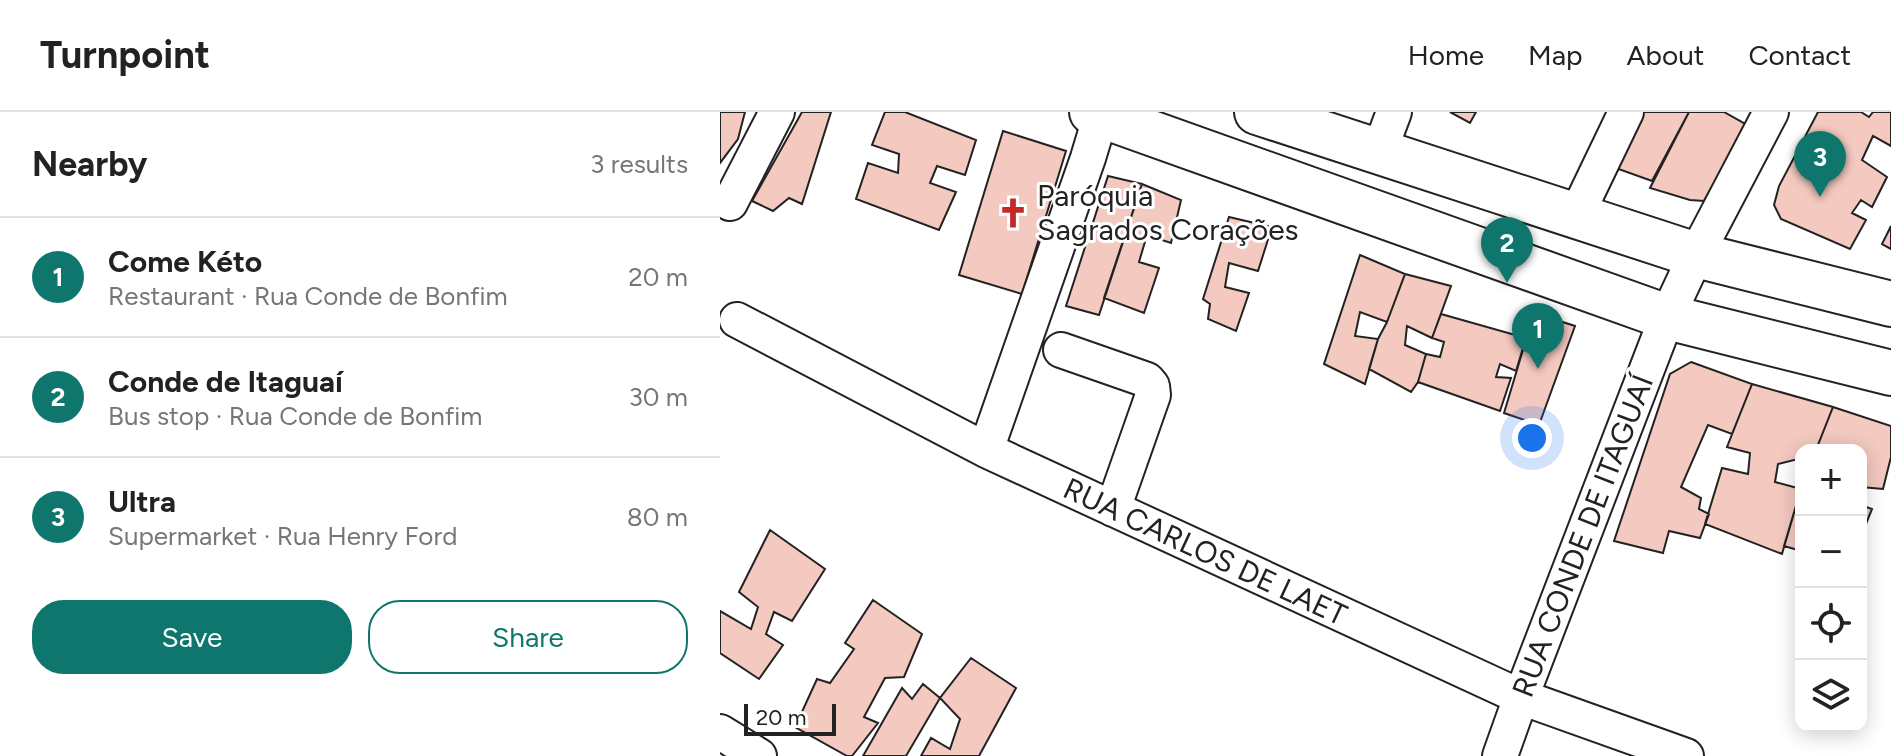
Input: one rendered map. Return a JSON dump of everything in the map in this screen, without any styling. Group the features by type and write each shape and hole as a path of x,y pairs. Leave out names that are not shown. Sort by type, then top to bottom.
{"main road":[{"path":"1257,112 1696,255 1891,304"},
{"path":"1097,113 1667,317 1891,373"}],"street":[{"path":"730,203 777,112"},
{"path":"1379,152 1394,112"},
{"path":"1576,216 1626,112"},
{"name":"RUA CONDE DE ITAGUAÍ","path":"1500,756 1667,317 1771,112"},
{"path":"986,450 1088,158 1097,113"},
{"name":"RUA CARLOS DE LAET","path":"737,320 986,450 1521,697 1686,756"},
{"path":"1061,350 1147,380 1152,386 1153,395 1113,509"},
{"path":"720,732 759,756"}],"building":[{"path":"720,112 745,112 738,139 720,163"},
{"path":"802,112 831,112 802,204 789,198 773,211 752,201"},
{"path":"885,112 905,112 976,140 965,175 937,166 930,183 956,192 939,230 856,199 868,163 898,173 899,154 872,145"},
{"path":"1450,112 1476,112 1470,123"},
{"path":"1636,112 1689,112 1652,181 1610,166"},
{"path":"1689,112 1724,112 1747,125 1704,201 1650,188"},
{"path":"1818,112 1861,112 1869,117 1873,112 1891,112 1891,146 1873,136 1862,160 1887,177 1872,207 1861,200 1852,213 1866,220 1850,249 1781,219 1774,205 1779,186"},
{"name":"Paróquia Sagrados Corações","path":"1003,131 1066,151 1022,294 959,275"},
{"path":"1108,176 1142,184 1099,315 1066,306"},
{"path":"1142,184 1181,200 1171,243 1147,235 1139,262 1159,268 1144,313 1104,298"},
{"path":"1229,217 1272,227 1258,271 1229,263 1225,287 1249,293 1236,331 1208,319 1210,304 1203,299"},
{"path":"1891,226 1891,249 1882,244"},
{"path":"1360,255 1405,274 1387,322 1360,312 1355,336 1378,339 1365,384 1324,364"},
{"path":"1405,274 1451,286 1432,338 1407,326 1405,345 1426,354 1418,382 1411,392 1369,369"},
{"path":"1534,313 1575,326 1539,425 1504,413"},
{"path":"1441,314 1526,338 1516,371 1500,364 1496,377 1511,378 1500,411 1418,382 1426,354 1440,357 1444,342 1432,338"},
{"path":"1691,362 1752,384 1732,434 1708,425 1681,487 1701,498 1699,509 1709,514 1700,538 1669,531 1663,553 1614,541 1670,374"},
{"path":"1752,384 1833,407 1818,444 1795,444 1795,460 1778,464 1775,482 1795,487 1795,510 1782,554 1705,524 1722,468 1748,474 1750,453 1727,447"},
{"path":"1833,407 1891,426 1891,457 1883,489 1867,488 1867,444 1818,444"},
{"path":"1795,509 1795,549 1784,546"},
{"path":"770,530 825,569 792,621 774,612 766,634 783,645 759,679 720,653 720,611 751,629 758,607 739,592"},
{"path":"873,600 922,634 904,677 885,678 864,717 878,723 852,756 847,756 795,727 817,679 830,683 854,649 845,643"},
{"path":"971,658 1016,688 979,756 921,756 931,738 950,749 960,719 940,698"},
{"path":"923,684 940,698 906,756 863,756 902,688 912,699"}],"place":[{"name":"Ultra","path":"1820,197"},
{"name":"Paróquia Sagrados Corações","path":"1013,213"},
{"name":"Conde de Itaguaí","path":"1507,283"},
{"name":"Come Kéto","path":"1538,369"}]}
